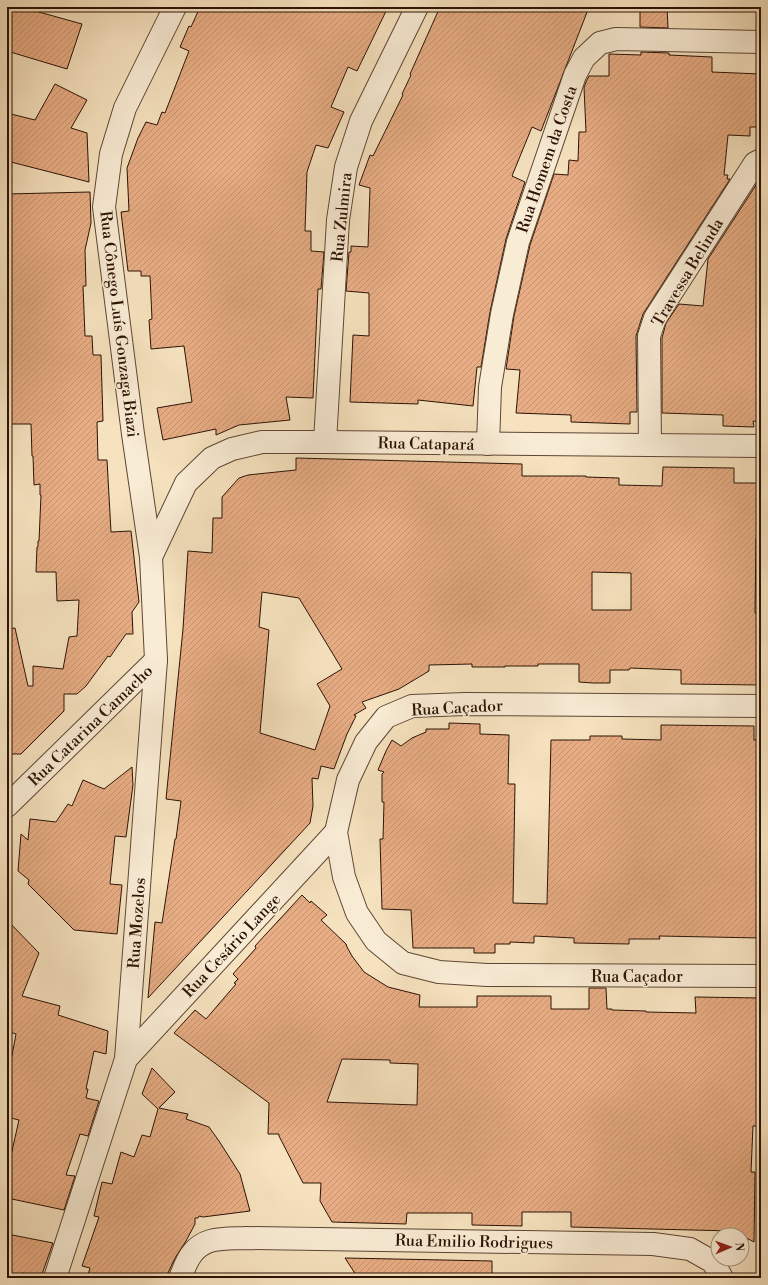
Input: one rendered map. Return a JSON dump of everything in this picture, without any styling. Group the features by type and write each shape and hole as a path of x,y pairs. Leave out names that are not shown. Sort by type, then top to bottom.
{"street":[{"name":"Rua Cônego Luís Gonzaga Biazi","path":"151,557 133,434 104,207 111,154 125,108 175,7"},
{"name":"Rua Zulmira","path":"325,442 338,220 346,167 360,121 417,7"},
{"name":"Rua Homem da Costa","path":"488,444 490,387 502,314 518,242 575,75 584,58 600,43 616,39 761,42"},
{"name":"Travessa Belinda","path":"650,445 649,336 655,318 755,163 761,160"},
{"name":"Rua Catapará","path":"151,557 186,483 212,458 232,449 262,442 761,446"},
{"name":"Rua Mozelos","path":"55,1278 126,1059 156,660 151,557"},
{"name":"Rua Catarina Camacho","path":"7,806 156,660"},
{"name":"Rua Caçador","path":"761,706 465,704 412,706 386,717 366,742 348,780 336,832 344,877 357,913 376,941 403,963 439,972 487,975 761,976"},
{"name":"Rua Cesário Lange","path":"126,1059 336,832"},
{"name":"Rua Emilio Rodrigues","path":"180,1278 190,1256 202,1243 213,1240 246,1238 653,1244 690,1249 713,1262 722,1278"}],"building":[{"path":"7,7 21,7 82,24 67,69 7,51"},
{"path":"200,7 388,7 357,71 348,67 331,107 344,112 328,148 316,145 307,172 305,231 311,231 311,251 324,252 321,289 318,289 313,398 286,397 290,420 239,425 216,435 216,429 163,440 157,408 192,402 184,346 151,349 149,320 152,319 150,276 141,276 141,271 128,271 121,212 129,211 127,168 138,138 146,122 157,125 162,112 165,113 189,51 180,47 189,26 191,27"},
{"path":"440,7 589,7 541,131 532,127 512,176 525,182 506,239 490,312 481,367 477,367 473,406 418,400 418,404 350,402 353,335 369,336 369,293 346,291 349,252 351,252 351,246 368,247 370,188 359,185 370,155 373,156 403,95 402,94 411,75 410,74"},
{"path":"640,7 667,7 668,28 640,27"},
{"path":"641,52 712,57 712,72 761,74 761,127 750,127 750,136 728,135 724,175 728,175 727,179 730,179 643,314 636,336 637,412 630,412 630,424 571,422 571,415 516,413 520,370 506,369 514,316 530,245 554,174 568,175 569,160 578,161 579,132 586,132 584,87 589,76 609,76 609,54 641,55"},
{"path":"55,84 87,100 71,128 87,133 89,182 7,161 7,113 35,120"},
{"path":"758,182 761,182 761,422 753,421 754,427 723,426 723,415 662,413 662,338 666,323 679,304 703,306 708,259"},
{"path":"90,192 91,223 85,250 86,286 83,286 85,336 92,336 93,355 101,355 103,421 97,422 98,460 107,460 111,532 131,531 139,602 132,612 133,634 126,634 110,657 108,656 86,686 77,694 64,694 64,711 21,754 7,754 7,629 15,628 28,686 33,686 33,666 63,669 69,637 77,636 79,600 57,601 56,572 36,572 41,495 40,484 34,485 31,424 7,424 7,194"},
{"path":"296,458 522,464 522,476 586,476 619,478 619,485 662,486 663,467 734,468 734,483 761,483 761,538 756,538 755,613 761,613 761,685 681,684 681,670 630,668 629,670 610,670 610,683 593,683 579,682 579,664 538,664 538,666 505,667 472,667 472,664 429,665 429,671 399,689 362,702 366,708 354,715 356,716 347,734 334,769 321,766 318,779 312,778 313,806 310,823 148,998 155,922 162,923 181,801 166,799 183,629 188,551 212,553 213,518 222,518 222,497 239,478 248,475 296,470","holes":["592,572 631,573 631,610 592,610","262,592 299,598 342,669 317,684 330,706 315,750 260,733 269,630 259,627"]},
{"path":"449,723 480,724 480,734 509,735 508,784 515,784 513,903 547,904 551,740 590,740 590,736 622,736 622,739 661,740 661,725 754,726 754,740 761,739 761,773 757,773 757,824 761,824 761,938 659,936 660,939 629,939 629,944 574,943 574,938 534,936 534,943 510,942 510,944 495,944 495,953 474,953 474,948 413,948 411,910 382,909 380,839 383,839 384,802 382,802 382,774 384,772 378,770 392,740 401,746 412,738 426,732 426,729 449,729"},
{"path":"132,767 133,785 126,837 115,836 110,884 122,885 117,934 74,930 28,884 29,880 18,871 21,834 28,840 30,819 56,822 68,804 72,806 83,780 104,789"},
{"path":"302,895 310,903 311,901 327,915 321,920 346,944 352,956 364,972 388,987 420,995 419,1007 477,1007 477,996 551,996 551,1009 589,1009 589,988 606,988 607,1009 646,1012 696,1013 695,997 761,998 761,1126 753,1126 751,1172 755,1172 754,1242 750,1240 750,1227 710,1227 710,1230 571,1227 571,1212 522,1212 522,1226 472,1225 472,1213 407,1213 406,1224 332,1222 320,1201 321,1183 303,1183 279,1134 268,1134 269,1103 174,1033 195,1010 206,1019 236,984 234,983 238,979 233,974 256,948 255,946","holes":["342,1059 390,1060 390,1063 418,1064 417,1105 327,1102"]},
{"path":"7,920 39,953 22,996 60,1006 58,1015 108,1031 106,1054 94,1051 86,1089 88,1089 86,1098 99,1101 88,1136 80,1134 66,1175 75,1176 64,1210 7,1198 7,1173 19,1120 7,1117 7,1082 16,1034 7,1031"},
{"path":"152,1068 175,1092 159,1108 188,1114 186,1119 209,1127 240,1174 250,1211 203,1217 199,1216 198,1218 195,1218 195,1224 175,1258 168,1273 168,1278 87,1278 90,1268 82,1266 99,1217 94,1216 102,1182 112,1184 121,1152 134,1157 142,1135 150,1137 158,1109 142,1094"},
{"path":"7,1234 53,1243 41,1277 23,1273 22,1278 7,1278"},
{"path":"345,1258 492,1261 492,1278 358,1278"}]}
